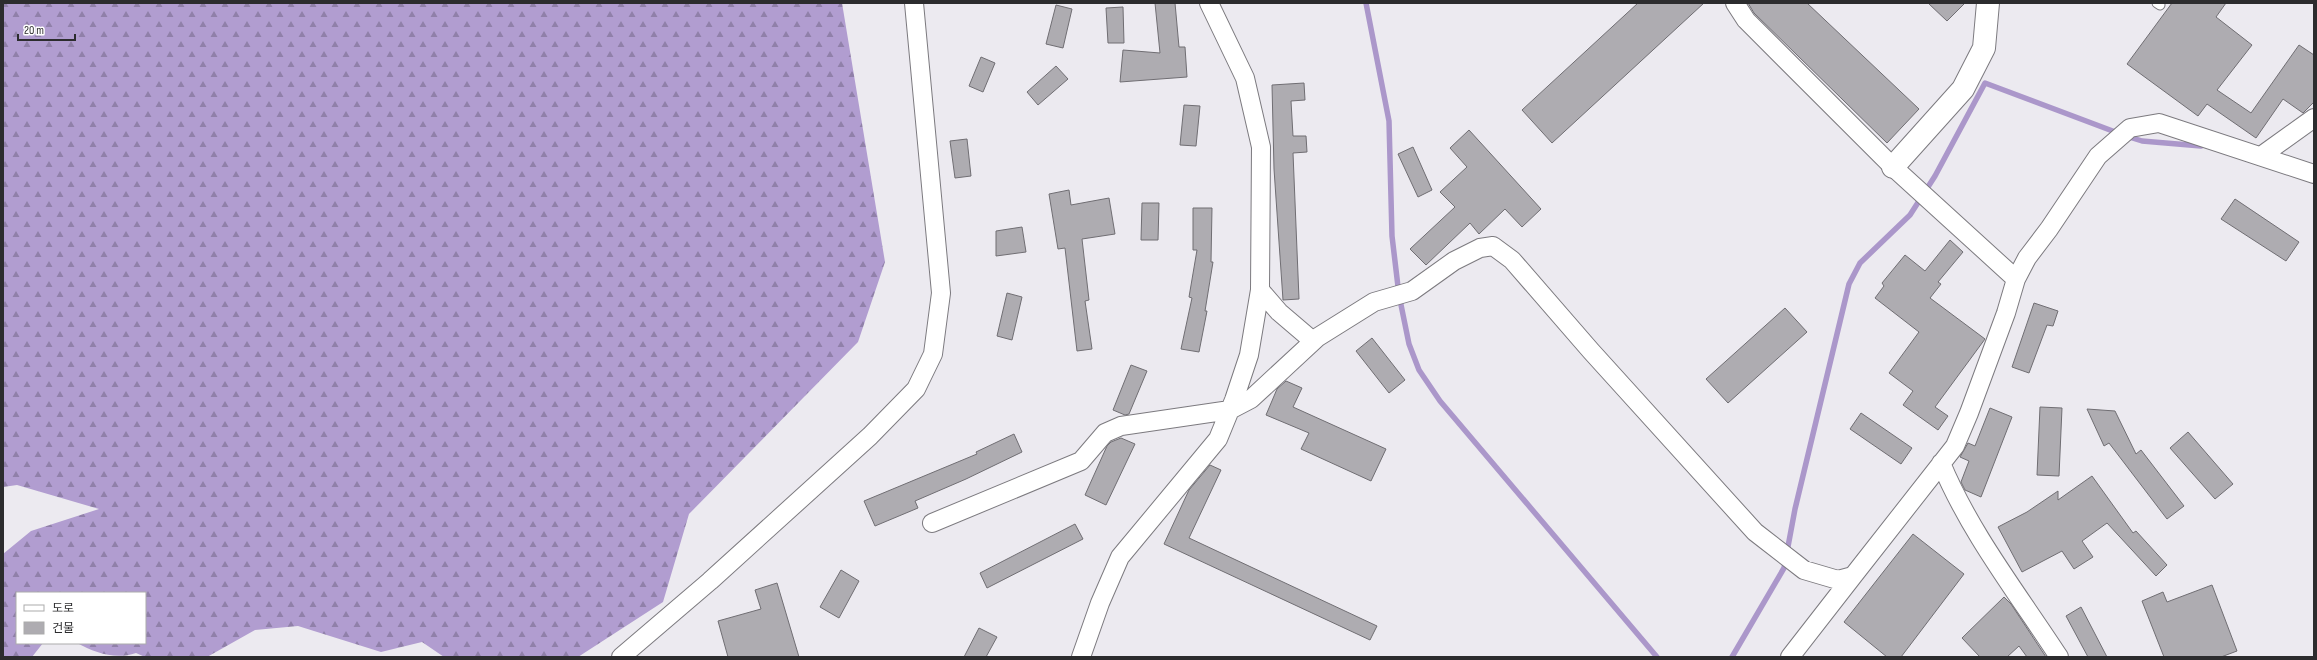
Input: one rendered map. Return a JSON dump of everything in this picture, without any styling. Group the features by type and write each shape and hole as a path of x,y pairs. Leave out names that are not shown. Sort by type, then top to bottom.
{"street":[{"path":"621,657 710,581 870,436 916,389 933,354 941,293 914,3"},
{"path":"1081,657 1100,603 1120,557 1218,439 1230,410 1248,355 1260,290 1261,147 1245,78 1209,3"},
{"path":"1735,3 1746,20 1893,167 2016,279"},
{"path":"1893,167 1963,89 1984,48 1988,3"},
{"path":"2261,156 2314,118"},
{"path":"1790,657 1955,446 1969,413 2006,313 2016,279 2027,258 2049,229 2098,156 2130,128 2159,123 2314,174"},
{"path":"932,523 1081,460 1105,433 1121,426 1230,410 1251,399 1313,341 1374,302 1412,291 1454,260 1480,248 1493,246 1512,260 1591,351 1755,532 1804,570 1838,580 1853,576"},
{"path":"1260,290 1279,312 1313,341"},
{"path":"1941,463 1951,488 1985,545 2060,657"}],"green space":[{"path":"3,3 842,3 885,262 858,342 689,514 663,602 578,657 444,657 422,642 381,652 298,626 255,630 207,657 145,657 136,653 113,656 91,650 79,644 146,644 146,592 16,592 16,644 42,644 32,657 3,657 3,554 31,531 99,509 17,485 3,487"}],"building":[{"path":"1155,3 1175,3 1179,47 1185,47 1187,77 1120,82 1123,50 1160,53"},
{"path":"1638,3 1704,3 1552,143 1522,110"},
{"path":"1748,3 1807,3 1919,109 1887,143 1754,13"},
{"path":"1928,3 1965,3 1947,21"},
{"path":"2172,3 2226,3 2216,17 2252,45 2217,90 2251,113 2299,45 2314,55 2314,102 2303,113 2283,99 2256,138 2207,104 2198,116 2127,64"},
{"path":"1056,5 1072,9 1063,48 1046,44"},
{"path":"1123,7 1124,43 1108,43 1106,8"},
{"path":"981,57 995,63 983,92 969,86"},
{"path":"1056,66 1068,79 1038,105 1027,92"},
{"path":"1304,83 1305,100 1291,101 1293,136 1306,136 1307,152 1293,153 1299,299 1283,300 1274,169 1272,85"},
{"path":"1184,105 1200,106 1196,146 1180,145"},
{"path":"1469,130 1541,209 1522,227 1505,209 1479,234 1470,223 1426,265 1410,249 1455,207 1440,192 1467,167 1450,148"},
{"path":"967,139 971,176 955,178 950,141"},
{"path":"1413,147 1432,190 1418,197 1398,154"},
{"path":"1069,190 1071,205 1109,198 1115,234 1082,239 1089,300 1085,301 1092,349 1077,351 1065,248 1058,249 1049,194"},
{"path":"2235,199 2299,242 2286,261 2221,219"},
{"path":"1142,203 1159,203 1158,240 1141,240"},
{"path":"1193,208 1212,208 1211,262 1213,262 1205,311 1207,311 1199,352 1181,349 1192,298 1189,297 1197,250 1193,250"},
{"path":"1022,227 1026,252 996,256 996,231"},
{"path":"1950,240 1963,252 1938,282 1941,284 1930,298 1985,339 1935,407 1948,416 1938,430 1903,405 1913,391 1889,373 1919,332 1875,298 1884,286 1882,283 1905,255 1925,271"},
{"path":"1007,293 1022,297 1012,340 997,336"},
{"path":"2034,303 2058,311 2053,326 2047,325 2029,373 2012,367"},
{"path":"1785,308 1807,332 1728,403 1706,379"},
{"path":"1372,338 1405,380 1389,393 1356,351"},
{"path":"1131,365 1147,371 1129,414 1125,415 1113,410"},
{"path":"1286,381 1302,388 1293,407 1386,449 1371,481 1301,449 1309,433 1266,415 1277,389"},
{"path":"2040,407 2062,408 2059,476 2037,475"},
{"path":"1990,408 2012,417 1981,497 1965,490 1961,482 1969,461 1960,457 1968,443 1975,446"},
{"path":"2087,409 2115,411 2136,454 2141,450 2184,506 2167,519 2109,443 2104,446"},
{"path":"1861,413 1912,448 1901,464 1850,429"},
{"path":"2188,432 2233,484 2215,499 2170,448"},
{"path":"1014,434 1022,452 966,479 915,501 918,508 875,526 864,501 977,454 976,452"},
{"path":"1121,438 1135,444 1106,505 1085,495 1107,446 1111,442"},
{"path":"1210,465 1221,470 1189,538 1377,626 1370,640 1164,544 1189,490"},
{"path":"2092,476 2133,533 2136,531 2167,565 2156,576 2107,523 2082,541 2093,557 2074,569 2062,551 2022,572 1998,527 2027,512 2058,491 2058,500"},
{"path":"1075,524 1083,539 987,588 980,573"},
{"path":"1913,534 1964,574 1901,657 1887,657 1844,622"},
{"path":"841,570 859,581 839,618 820,607"},
{"path":"777,583 799,657 728,657 718,621 761,609 755,590"},
{"path":"2212,585 2237,651 2221,657 2164,657 2142,601 2163,592 2167,602"},
{"path":"2004,597 2011,604 2046,657 2027,657 2019,646 2007,657 1980,657 1962,638"},
{"path":"2081,607 2107,657 2088,657 2066,616"},
{"path":"979,628 997,637 986,657 964,657"}],"waterway":[{"path":"1366,3 1389,121 1392,236 1399,295 1409,344 1419,370 1440,401 1657,657"},
{"path":"1732,657 1784,568 1795,509 1849,284 1860,263 1910,215 1935,176 1985,83 2118,133"},
{"path":"2126,136 2142,141 2201,146"}]}
